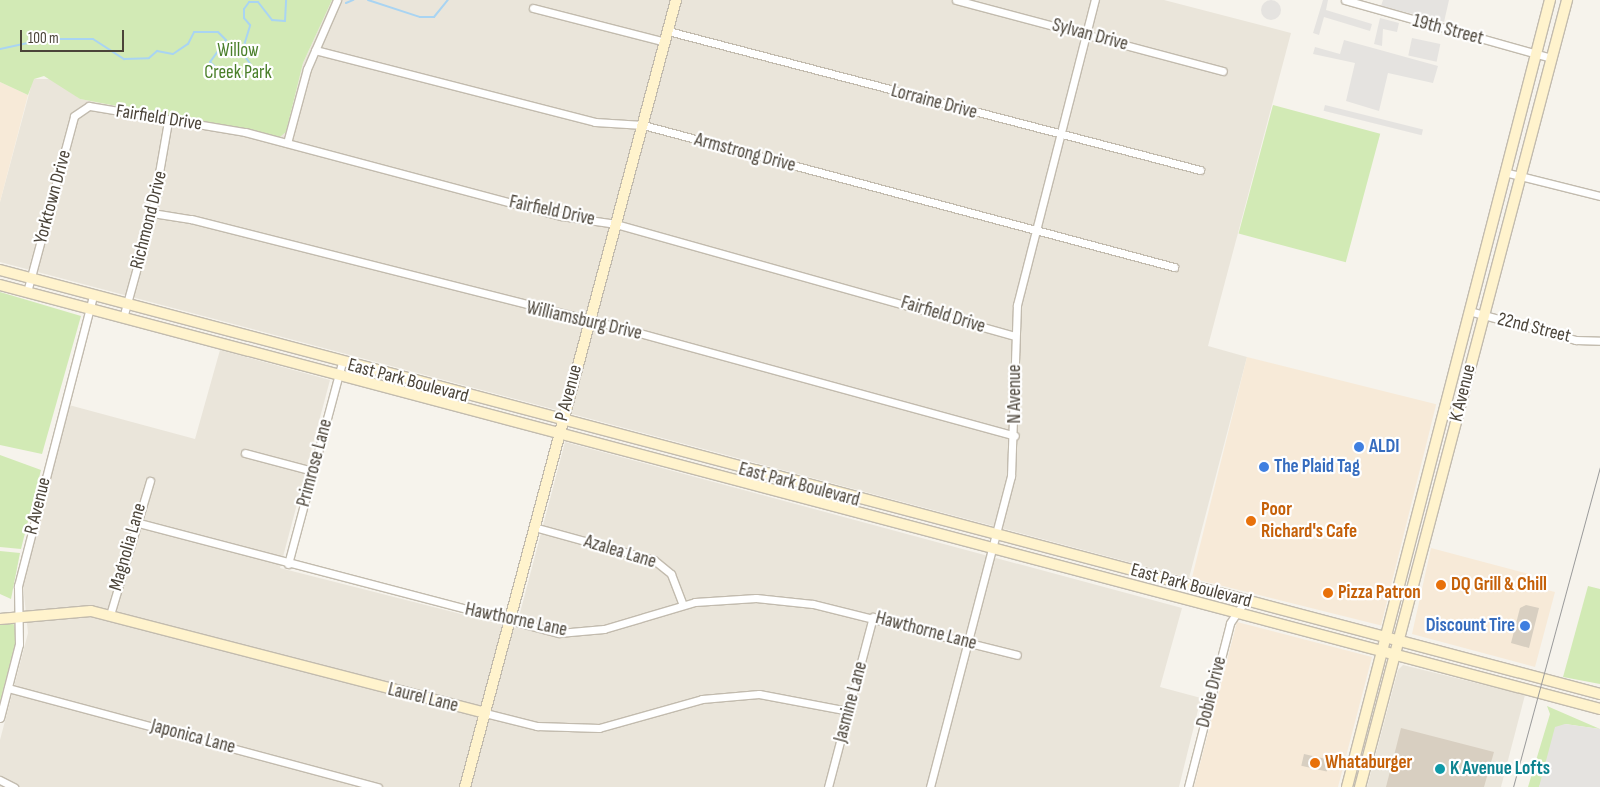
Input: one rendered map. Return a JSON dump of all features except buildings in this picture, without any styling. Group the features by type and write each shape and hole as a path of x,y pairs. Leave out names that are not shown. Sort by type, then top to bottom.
{"main road":[{"name":"P Avenue","path":"465,787 676,0"},
{"name":"K Avenue","path":"1347,787 1504,172 1550,0"},
{"name":"K Avenue","path":"1360,787 1567,0"},
{"name":"East Park Boulevard","path":"0,270 997,537 1600,694"},
{"name":"East Park Boulevard","path":"0,286 559,432 1600,709"},
{"path":"192,335 195,322"},
{"path":"1442,414 1456,418"},
{"path":"1424,484 1438,488"},
{"name":"Laurel Lane","path":"0,619 73,610 110,615 485,713"},
{"path":"1474,676 1476,662"}],"street":[{"path":"287,143 315,50 336,0"},
{"name":"Sylvan Drive","path":"956,0 1223,70"},
{"name":"N Avenue","path":"930,787 997,537 1015,436 1017,305 1088,35 1095,0"},
{"name":"19th Street","path":"1345,0 1552,58"},
{"path":"533,8 665,42"},
{"name":"Lorraine Drive","path":"668,31 1200,170"},
{"name":"Armstrong Drive","path":"315,50 595,122 643,126 1035,232 1174,267"},
{"name":"Fairfield Drive","path":"84,106 287,143 561,216 616,224 1016,336"},
{"name":"Yorktown Drive","path":"27,292 74,116 84,106"},
{"name":"Richmond Drive","path":"124,318 152,214 168,121"},
{"path":"1504,172 1600,196"},
{"name":"Williamsburg Drive","path":"152,214 191,219 589,322 1015,436"},
{"name":"R Avenue","path":"0,718 19,644 18,586 93,295"},
{"name":"22nd Street","path":"1469,311 1576,340 1600,340"},
{"name":"Primrose Lane","path":"288,564 342,363"},
{"path":"245,452 313,471"},
{"name":"Magnolia Lane","path":"110,615 135,522 150,481"},
{"name":"Hawthorne Lane","path":"135,522 288,564 510,620 576,633 682,605 729,598 795,601 873,617 1017,655"},
{"name":"Azalea Lane","path":"534,527 654,560 671,574 682,605"},
{"name":"Dobie Drive","path":"1188,787 1236,612 1245,601"},
{"name":"Jasmine Lane","path":"828,787 873,617"},
{"name":"Japonica Lane","path":"8,688 378,787"},
{"name":"Laurel Lane","path":"485,713 537,726 599,728 702,699 759,694 849,711"},
{"path":"0,780 14,787"}],"shaded area":[{"path":"332,0 1164,0 1291,33 1208,346 1247,357 1189,578 0,262 0,202 33,79 53,79 80,99 280,137 286,132 303,63"},
{"path":"1271,0 1278,3 1281,10 1278,17 1271,20 1264,17 1261,10 1264,3"},
{"path":"1323,0 1328,0 1326,10 1372,24 1370,31 1324,17 1319,35 1313,33"},
{"path":"1383,0 1449,0 1444,22 1381,6"},
{"path":"1380,18 1399,23 1397,32 1383,29 1382,46 1374,44"},
{"path":"1412,38 1440,44 1437,62 1408,56"},
{"path":"1344,40 1438,66 1433,83 1388,73 1379,111 1346,101 1355,63 1313,54 1315,47 1340,54"},
{"path":"0,82 28,95 0,202"},
{"path":"1325,105 1423,129 1422,135 1324,111"},
{"path":"220,350 330,380 280,568 516,628 565,442 1182,608 1160,687 1201,698 1179,787 0,787 0,740 28,633 23,585 69,405 195,439"},
{"path":"1247,357 1436,404 1381,625 1192,578"},
{"path":"1431,548 1529,574 1527,585 1555,592 1535,667 1412,634"},
{"path":"1237,622 1372,657 1338,787 1194,787"},
{"path":"1403,665 1525,695 1501,787 1367,787 1398,670"},
{"path":"1565,724 1600,729 1600,787 1539,787 1555,727"}],"green space":[{"name":"Willow Creek Park","path":"0,0 332,0 303,63 286,132 280,137 80,99 44,76 34,79 28,95 0,82"},
{"path":"1273,105 1380,134 1346,262 1239,233"},
{"path":"0,292 81,316 42,454 0,445"},
{"path":"0,455 41,470 21,549 0,547"},
{"path":"0,551 20,553 11,599 0,594"},
{"path":"1588,586 1600,589 1600,684 1563,677"},
{"path":"13,622 17,637 0,702 0,623"},
{"path":"1547,706 1600,729 1565,724 1539,787 1528,787 1550,714"}],"waterway":[{"path":"0,49 46,39 93,39 124,59 149,58 157,51 173,54 188,44 194,32 218,32 226,40 210,62 224,75 235,78 251,74 251,65 242,52 250,25 244,18 244,9 249,2 258,2 272,20 285,21 286,0"},
{"path":"346,3 353,0"},
{"path":"368,0 420,17 434,17 448,0"}],"tram line":[{"path":"1513,787 1600,467"}],"place":[{"name":"ALDI","path":"1359,447"},
{"name":"The Plaid Tag","path":"1264,467"},
{"name":"Poor Richard's Cafe","path":"1251,521"},
{"name":"DQ Grill & Chill","path":"1441,585"},
{"name":"Pizza Patron","path":"1328,593"},
{"name":"Discount Tire","path":"1525,626"},
{"name":"Whataburger","path":"1315,763"},
{"name":"K Avenue Lofts","path":"1440,769"}]}
